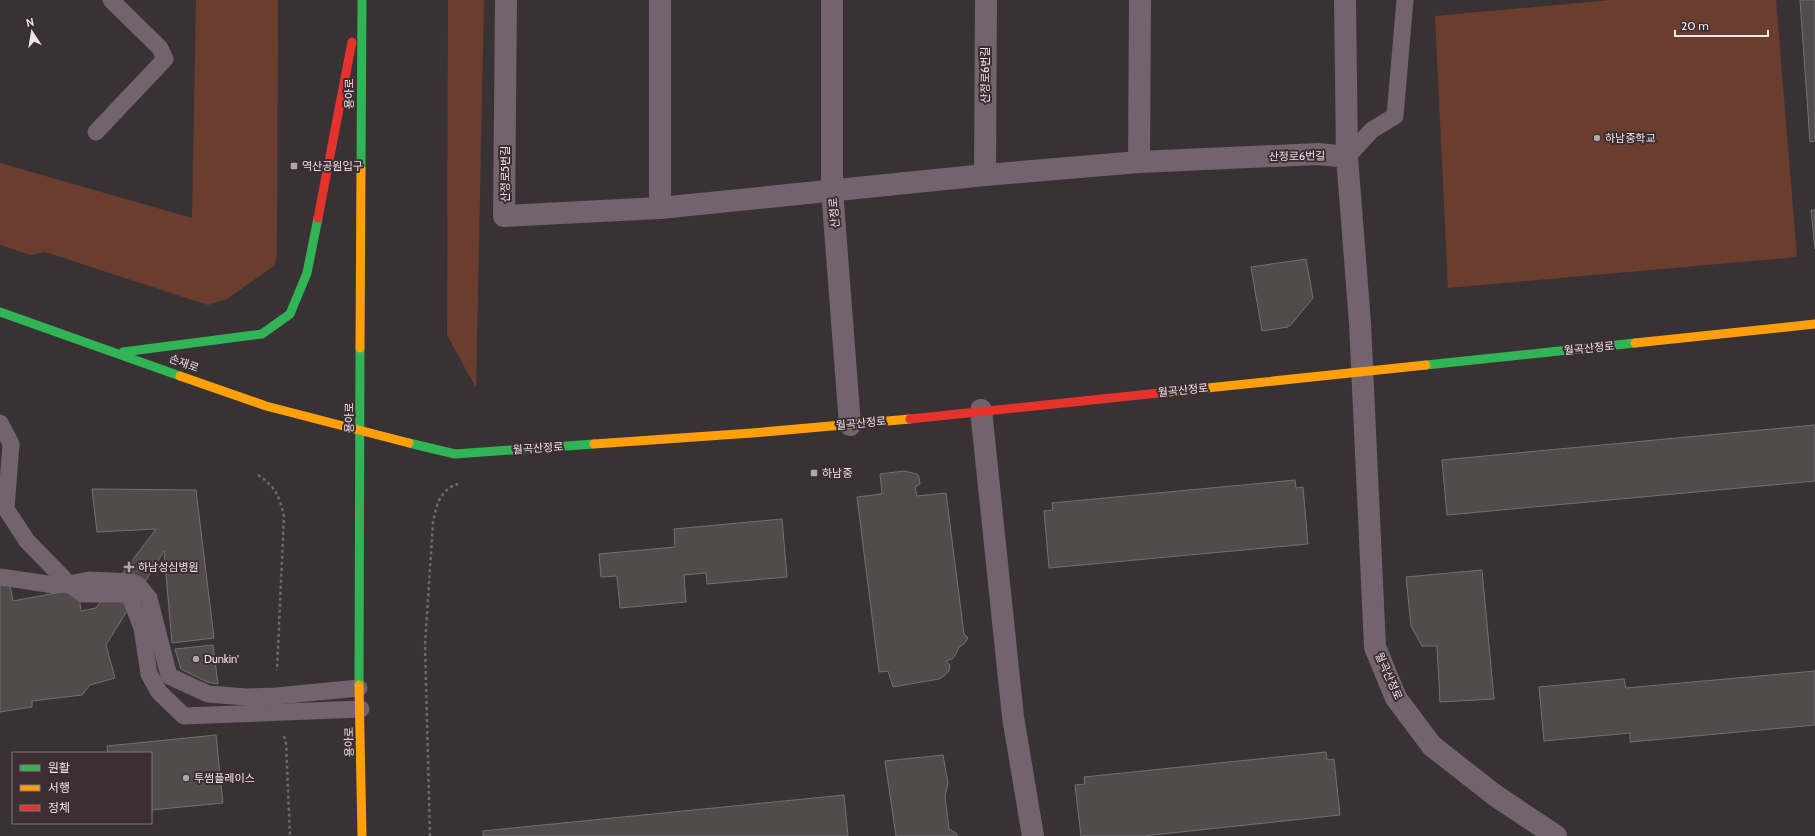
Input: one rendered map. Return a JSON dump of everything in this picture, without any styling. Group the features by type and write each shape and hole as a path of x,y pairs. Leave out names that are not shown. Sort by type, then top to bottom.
{"main road":[{"path":"117,353 262,334 290,314 307,273 361,0"},
{"name":"용아로","path":"361,0 361,432 359,688 361,709 362,836"},
{"name":"손재로","path":"0,312 266,406 361,432"},
{"name":"월곡산정로","path":"361,432 455,454 752,433 1815,324"}],"street":[{"name":"산정로5번길","path":"506,0 504,216 660,208 832,190"},
{"path":"660,0 660,208"},
{"name":"산정로","path":"832,0 832,190 850,424"},
{"name":"산정로6번길","path":"985,175 986,0"},
{"path":"1139,162 1140,0"},
{"path":"1345,0 1347,157 1360,324 1362,371"},
{"name":"산정로6번길","path":"832,190 1139,162 1318,154 1347,157"},
{"name":"월곡산정로","path":"1362,371 1375,647 1396,698 1432,746 1496,796 1556,836"},
{"path":"981,410 1014,727 1033,836"}],"lane":[{"path":"96,132 165,59 160,48 110,0"},
{"path":"1347,157 1372,130 1394,116 1405,0"},
{"path":"0,423 11,444 3,508 27,541 69,584"},
{"path":"0,577 54,585 69,584 129,594 142,628 149,674 159,692 184,716 361,709"},
{"path":"86,587 132,582 138,585 149,598 169,676 208,694 246,697 276,696 359,688"}],"path":[{"path":"258,475 270,483 279,497 284,516 280,616"},
{"path":"430,836 425,646 433,523 437,504 441,496 451,486 458,484"}],"shaded area":[{"path":"196,0 278,0 277,252 275,265 227,299 208,305 45,252 30,255 0,245 0,163 192,218"},
{"path":"448,0 484,0 476,388 447,335"},
{"name":"하남중학교","path":"1611,0 1776,0 1797,257 1448,288 1435,16"}],"building":[{"path":"1800,0 1815,0 1815,141 1810,142"},
{"path":"1811,210 1815,210 1815,249"},
{"path":"1306,259 1313,298 1290,326 1288,325 1288,327 1262,331 1251,267"},
{"path":"1815,425 1815,481 1447,515 1442,460"},
{"path":"904,471 917,474 919,477 920,484 915,487 917,496 946,493 964,634 968,638 964,644 959,647 952,659 946,661 950,665 949,671 944,676 939,679 893,687 888,671 879,672 857,497 882,494 880,474"},
{"path":"1295,480 1296,488 1303,487 1308,544 1049,568 1044,511 1053,510 1052,503"},
{"name":"하남성심병원","path":"92,489 196,490 214,638 172,643 164,551 106,645 115,678 90,685 82,695 32,701 32,707 0,712 0,581 9,580 13,601 78,589 81,611 96,608 156,529 97,532"},
{"path":"782,519 787,577 707,584 706,573 684,575 686,602 620,608 617,576 601,577 599,554 675,547 674,529"},
{"path":"1482,570 1494,699 1440,702 1437,646 1422,646 1411,626 1406,577"},
{"name":"Dunkin'","path":"213,645 218,684 207,682 181,669 175,649"},
{"path":"1815,671 1815,725 1630,742 1630,733 1544,741 1539,687 1624,679 1626,688"},
{"name":"투썸플레이스","path":"216,735 223,803 152,810 152,752 108,752 107,746"},
{"path":"1326,752 1327,760 1334,759 1340,815 1143,836 1081,836 1075,785 1085,784 1084,777"},
{"path":"943,755 948,783 945,796 949,829 956,833 957,836 896,836 885,761"},
{"path":"844,795 848,836 483,836 483,831"}],"traffic: fast":[{"path":"361,169 362,0"},
{"path":"123,352 262,334 290,314 307,273 318,218"},
{"path":"0,312 180,376"},
{"path":"1426,365 1635,343"},
{"path":"359,685 360,348"},
{"path":"409,443 455,454 594,444"}],"traffic: slow":[{"path":"360,348 361,169"},
{"path":"1635,343 1815,324"},
{"path":"1159,393 1426,365"},
{"path":"180,376 266,406 409,443"},
{"path":"594,444 752,433 910,419"},
{"path":"359,685 362,836"}],"traffic: jam":[{"path":"318,218 352,42"},
{"path":"910,419 1159,393"}],"place":[{"name":"하남중학교","path":"1597,138"},
{"name":"역산공원입구","path":"294,166"},
{"name":"하남중","path":"814,473"},
{"name":"하남성심병원","path":"129,567"},
{"name":"Dunkin'","path":"196,659"},
{"name":"투썸플레이스","path":"186,778"}]}
